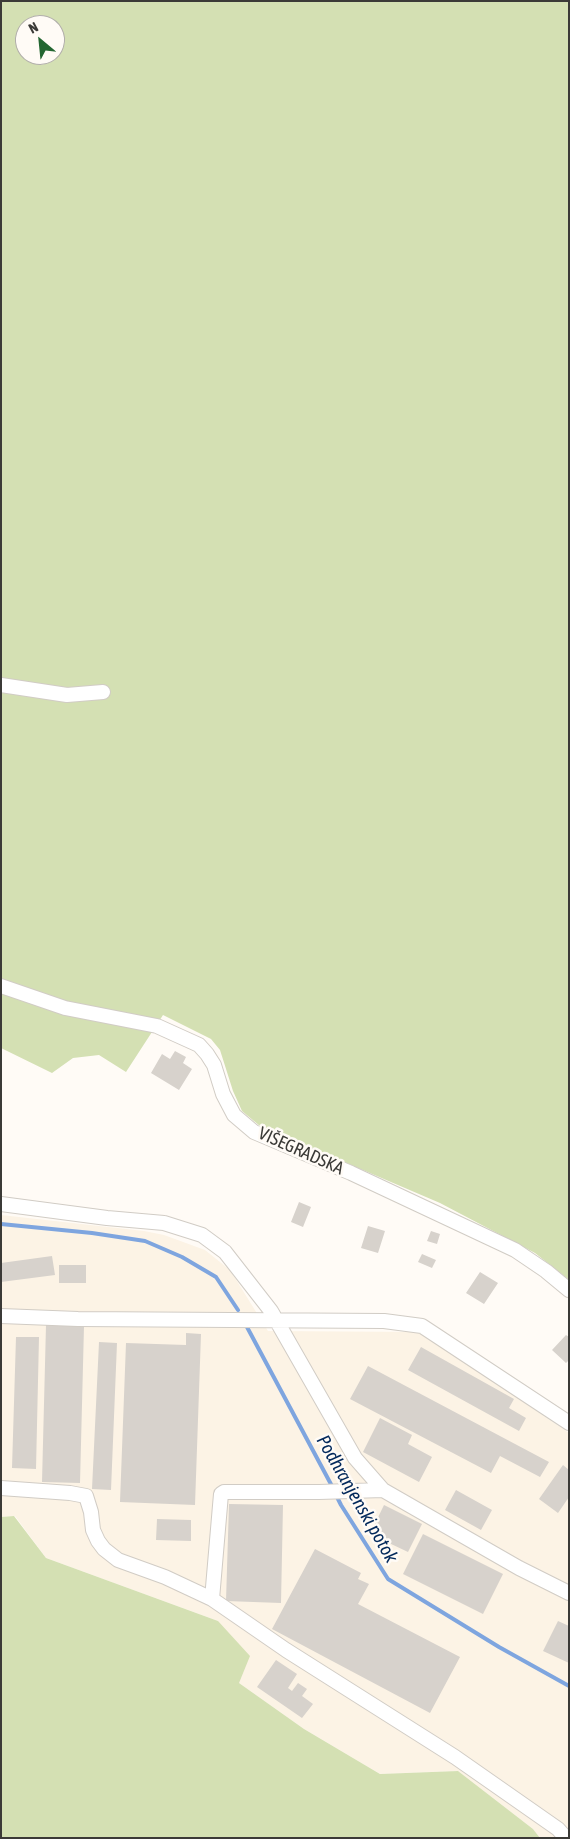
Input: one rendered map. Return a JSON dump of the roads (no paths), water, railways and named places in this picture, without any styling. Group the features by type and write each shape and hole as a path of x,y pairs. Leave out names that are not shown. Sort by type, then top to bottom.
{"street":[{"path":"1,685 67,696 103,692"},
{"name":"VIŠEGRADSKA","path":"1,986 66,1008 157,1026 199,1045 208,1054 214,1065 223,1094 234,1115 254,1132 351,1173 516,1250 569,1290"},
{"path":"1,1204 107,1218 164,1223 202,1235 225,1252 271,1311 355,1458 383,1490 519,1568 569,1593"},
{"path":"1,1316 78,1319 384,1321 422,1326 569,1423"},
{"path":"1,1488 86,1496 98,1541 104,1549 118,1560 165,1577 212,1599 286,1650 455,1758 558,1829 566,1838"},
{"path":"212,1599 222,1494 224,1492 345,1492 383,1490"}],"waterway":[{"name":"Podhranjenski potok","path":"1,1224 92,1233 145,1241 182,1257 216,1277 238,1310"},
{"name":"Podhranjenski potok","path":"247,1327 333,1488"},
{"name":"Podhranjenski potok","path":"336,1495 388,1579 499,1647 569,1686"}]}
